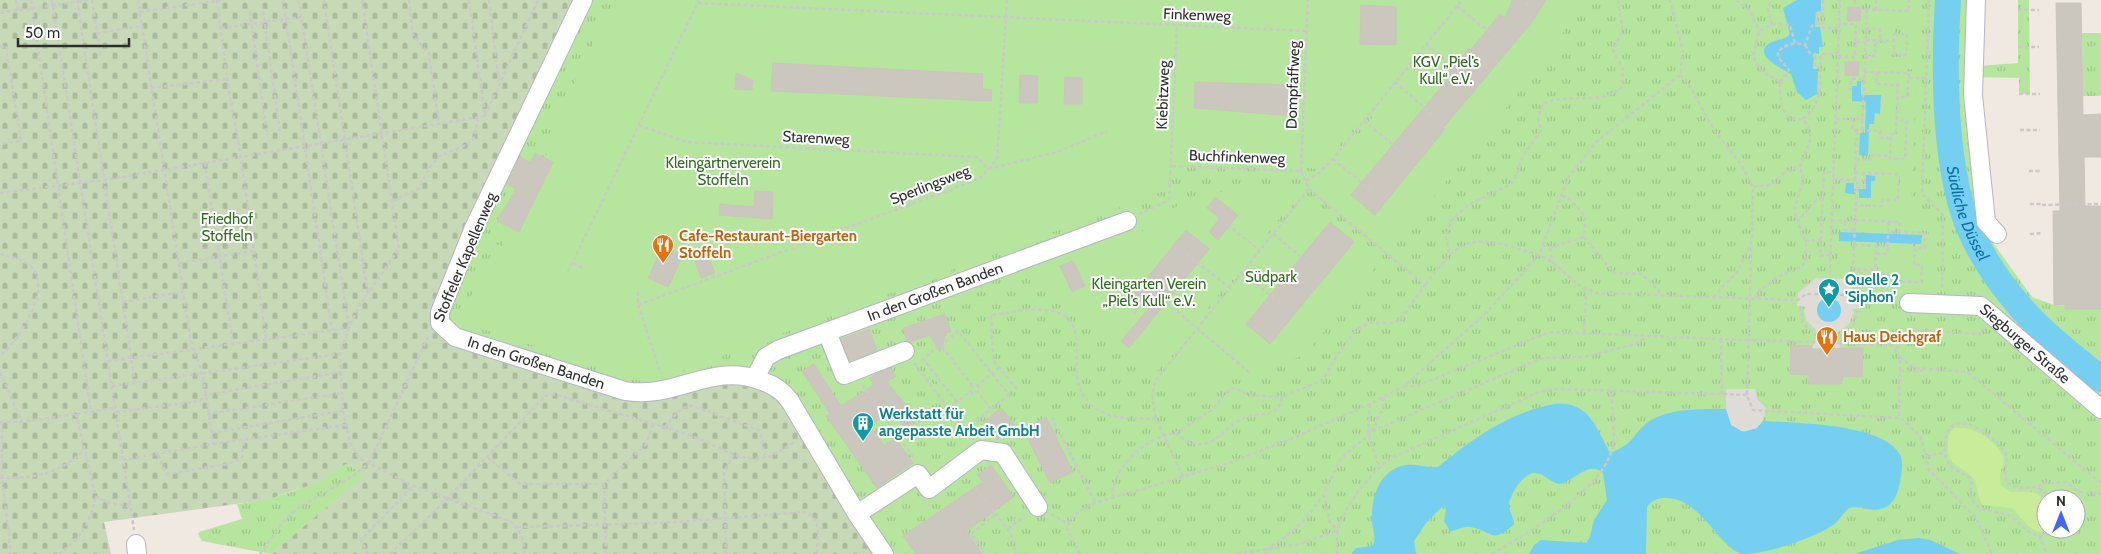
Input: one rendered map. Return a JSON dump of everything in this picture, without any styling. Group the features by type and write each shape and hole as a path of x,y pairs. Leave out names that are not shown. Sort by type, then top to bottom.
{"street":[{"name":"Stoffeler Kapellenweg","path":"440,324 440,312 474,230 583,0"},
{"path":"1976,0 1973,95 1986,222 1996,234"},
{"name":"In den Großen Banden","path":"755,378 766,357 827,332 1127,221"},
{"name":"Siegburger Straße","path":"1909,303 1981,306 1996,323 2101,408"},
{"name":"In den Großen Banden","path":"440,324 455,337 625,391 636,393 666,390 722,374 737,374 770,384 785,394 857,514 884,554"},
{"path":"827,332 844,375 905,351"},
{"path":"857,514 918,474 929,489 982,450 1003,453 1038,508"}],"path":[{"path":"16,0 18,10"},
{"path":"31,0 91,412"},
{"path":"52,0 137,549"},
{"path":"0,13 91,0 101,58"},
{"path":"138,0 150,88 192,349 198,357 202,374 212,444"},
{"path":"218,0 227,78 241,157 266,339"},
{"path":"140,12 223,0"},
{"path":"283,0 332,330"},
{"path":"299,0 349,328"},
{"path":"324,0 368,296"},
{"path":"362,0 399,249 368,296 359,306 340,354 342,411 345,425 354,451 359,458 413,486 510,521 523,536 525,554"},
{"path":"409,0 413,36 429,53 439,124"},
{"path":"469,0 485,116"},
{"path":"489,0 499,85"},
{"path":"0,193 104,180 485,116 538,0"},
{"name":"Sperlingsweg","path":"638,305 979,179 997,160 1007,0"},
{"name":"Dompfaffweg","path":"1301,171 1308,0"},
{"path":"1306,181 1320,172 1333,159 1462,0"},
{"path":"1526,6 1528,0"},
{"path":"1450,253 1446,237 1451,221 1468,205 1511,184 1516,178 1522,157 1541,130 1538,118 1542,105 1553,100 1610,96 1622,86 1623,70 1613,50 1623,31 1618,0"},
{"path":"1080,554 1067,530 1068,524 1080,510 1095,503 1232,462 1370,404 1404,386 1486,314 1539,255 1568,178 1596,142 1680,75 1683,51 1670,0"},
{"path":"1736,0 1750,11 1759,31 1754,52 1756,65 1763,72 1780,82"},
{"path":"1772,0 1768,8 1772,24"},
{"path":"1823,0 1823,28 1839,28"},
{"path":"1828,294 1840,0"},
{"path":"1855,0 1855,9 1908,12 1909,0"},
{"path":"1876,0 1876,10"},
{"path":"1929,0 1922,194 1943,215 1941,304"},
{"path":"77,1 135,383"},
{"path":"568,272 699,2"},
{"name":"Finkenweg","path":"699,2 1306,31"},
{"path":"1457,6 1498,39"},
{"path":"1864,130 1863,95 1867,10"},
{"path":"2018,10 2039,10"},
{"path":"263,11 280,133"},
{"path":"250,12 267,134"},
{"path":"1821,57 1814,56 1806,50 1805,46 1810,30 1816,23 1817,13 1823,13"},
{"path":"221,28 302,17"},
{"path":"1816,23 1823,23"},
{"path":"1759,31 1772,24 1789,25 1795,43"},
{"path":"1804,119 1818,102 1821,54 1855,57 1856,24 1839,24"},
{"path":"97,33 142,26"},
{"name":"Kiebitzweg","path":"1127,221 1169,200 1177,26"},
{"path":"1865,56 1875,56 1880,29 1866,28"},
{"path":"1894,34 1907,34 1906,55 1894,55 1894,41 1894,34"},
{"path":"1856,42 1894,41"},
{"path":"1804,119 1793,119 1783,111 1780,100 1780,82 1789,73 1788,66 1778,54 1784,47 1795,43 1805,46"},
{"path":"1426,44 1467,78"},
{"path":"0,47 6,46 21,141 0,144"},
{"path":"2018,47 2039,47"},
{"path":"1814,56 1815,67 1820,67"},
{"path":"1864,72 1909,73 1907,97 1898,96"},
{"path":"1877,72 1876,84 1898,85 1896,134 1890,134 1890,160 1905,160 1906,122 1897,121"},
{"path":"1680,75 1687,82 1715,132 1741,164 1753,187 1747,395 1753,410 1899,418 1905,421 1921,438 1926,462 1936,478 1976,518 1992,554"},
{"path":"150,88 227,78"},
{"path":"1908,78 1926,78"},
{"path":"1850,91 1850,79 1864,79"},
{"path":"1395,82 1436,118"},
{"path":"2019,94 2040,94"},
{"path":"393,201 418,189 430,167 440,156 458,149 474,138 478,118"},
{"path":"1757,298 1757,292 1766,284 1804,264 1806,241 1797,222 1794,205 1804,180 1800,166 1812,135 1804,119"},
{"path":"1836,119 1863,120"},
{"path":"1853,119 1852,130 1880,131 1880,138 1890,138"},
{"path":"1364,121 1405,155"},
{"name":"Starenweg","path":"639,125 686,142 976,157 989,169"},
{"path":"1857,130 1853,269 1875,270"},
{"path":"2020,130 2040,130"},
{"path":"989,169 1057,152 1107,131"},
{"path":"1856,159 1870,160 1870,156 1890,156"},
{"path":"1333,159 1374,193"},
{"path":"205,163 232,344"},
{"name":"Buchfinkenweg","path":"1172,166 1301,171"},
{"path":"1753,187 1770,185 1784,173 1800,166"},
{"path":"2029,171 2042,170"},
{"path":"1301,171 1309,189 1425,285"},
{"path":"1830,255 1820,256 1824,172 1833,172"},
{"path":"1855,173 1899,174 1898,200 1882,200 1882,206 1856,205"},
{"path":"1856,189 1864,187 1864,173"},
{"path":"1833,179 1855,180"},
{"path":"1183,477 1156,419 1152,398 1155,381 1309,189"},
{"path":"1562,196 1567,197 1585,216 1584,237 1614,273 1642,274 1660,291 1659,295"},
{"path":"1797,222 1816,200 1823,198"},
{"path":"2030,204 2101,204"},
{"path":"1217,217 1259,250"},
{"path":"1832,220 1900,222 1900,232"},
{"path":"1845,221 1845,230 1854,232"},
{"path":"1876,254 1887,254 1889,221"},
{"path":"1870,302 1871,274 1895,275 1895,281 1921,282 1922,265 1914,265 1915,248 1925,248 1925,233 1888,233"},
{"path":"1273,234 1312,266"},
{"path":"2030,234 2043,234"},
{"path":"1543,245 1550,248 1584,237"},
{"path":"1806,241 1821,239"},
{"path":"1113,498 1112,490 1119,470 1135,454 1165,435 1175,433 1212,409 1232,388 1249,395 1282,398 1323,380 1337,354 1357,329 1370,323 1392,323 1400,320 1450,253 1467,244 1479,241 1503,243 1539,255 1552,262 1575,284 1598,293 1798,300 1806,294 1828,294 1846,295 1861,303 1909,303"},
{"path":"1854,243 1888,244"},
{"path":"1713,297 1738,271 1746,252 1752,245"},
{"path":"1875,274 1876,245"},
{"path":"1550,248 1552,262"},
{"path":"179,262 253,251"},
{"path":"0,254 27,263 35,273 38,289 35,304 25,326 9,348 0,356"},
{"path":"1186,254 1229,287"},
{"path":"572,263 585,269"},
{"path":"1859,270 1858,280 1870,280"},
{"path":"1241,272 1284,306"},
{"path":"1584,289 1586,298 1584,333"},
{"path":"123,302 183,292"},
{"path":"638,292 638,305 666,390"},
{"path":"1134,313 1154,292 1249,372"},
{"path":"1800,306 1803,323 1817,336"},
{"path":"1838,338 1853,326 1858,308"},
{"path":"1017,389 992,357 991,315 1023,311 1056,312 1071,322 1076,333 1076,380 1084,398 1100,410 1115,416 1156,419"},
{"path":"1896,349 1912,330 1980,334 1996,323"},
{"name":"Stoffeler Kapellenweg","path":"260,554 292,514 353,477 369,463 432,330 440,324"},
{"path":"108,361 349,328"},
{"path":"942,347 958,331 1009,395 965,430"},
{"path":"1404,386 1417,386 1544,334 1584,333 1646,337 1890,345 1911,366 1971,374 2101,483"},
{"path":"1266,550 1294,530 1307,517 1324,494 1340,460 1369,434 1383,426 1542,358 1584,357 1636,344 1646,337"},
{"path":"1721,339 1722,394"},
{"path":"942,347 937,347 923,360 957,402"},
{"path":"942,347 972,385 971,391 950,408"},
{"path":"905,351 982,450"},
{"path":"112,386 340,354"},
{"path":"1899,418 1900,357"},
{"path":"972,385 978,385 999,368"},
{"path":"1900,371 1921,371 1924,369"},
{"path":"0,372 22,422"},
{"path":"204,394 341,372"},
{"path":"852,372 919,466 914,469 918,474"},
{"path":"978,385 978,392 991,409"},
{"path":"1337,554 1338,530 1353,500 1379,466 1391,458 1539,392 1566,388 1747,395"},
{"path":"1492,554 1555,515 1599,474 1613,445 1611,390"},
{"path":"971,391 978,392"},
{"path":"207,414 342,392"},
{"path":"116,412 200,401 204,394"},
{"path":"390,554 448,498 545,396 554,394 653,425 665,427 713,444 734,454 752,459 764,458 779,453 809,434"},
{"path":"1369,434 1382,410 1384,396"},
{"path":"1175,433 1194,444 1214,440 1232,424 1243,418 1274,412 1282,398"},
{"path":"1370,404 1369,434 1379,466"},
{"path":"665,427 685,406 693,406 758,430 761,434 764,458"},
{"path":"11,554 1,478 1,422 22,422 115,408"},
{"path":"211,433 342,411"},
{"path":"59,554 75,542 86,528 96,497 76,414"},
{"path":"1052,417 1095,503"},
{"path":"2036,535 2029,532 2005,514 1984,510 1974,503 1969,493 1971,479 1953,468 1944,453 1945,438 1949,430 1960,424 1971,425 1986,432 2004,451 2008,461 2005,480 2009,486 2038,486 2044,483 2066,482 2079,492 2101,494"},
{"path":"123,460 158,456 212,444 345,425"},
{"path":"487,457 520,484 604,484 646,444 653,425"},
{"path":"158,456 167,474 228,464 242,458 244,440"},
{"path":"1,478 31,477 53,472 70,464 84,450"},
{"path":"1925,456 1944,453"},
{"path":"726,554 724,472 734,454"},
{"path":"604,484 606,554"},
{"path":"368,554 361,540 413,486"},
{"path":"976,486 1008,529 1014,540 1016,554"},
{"path":"2038,486 2041,489"},
{"path":"1324,494 1330,522 1338,530"},
{"path":"96,497 111,504 130,506"},
{"path":"1967,509 1974,503"},
{"path":"517,527 606,525 807,512 813,516 817,523 817,554"},
{"path":"980,554 984,551 971,534 996,514"},
{"path":"1012,517 1016,522"},
{"path":"1008,529 1013,525"},
{"path":"1237,554 1300,544 1338,530"},
{"path":"2040,539 2047,554"}],"green space":[{"name":"Friedhof Stoffeln","path":"0,0 582,0 440,311 453,336 624,392 722,374 770,384 878,554 271,554 365,475 346,464 319,482 266,500 104,522 111,554 0,554"},
{"name":"Südpark","path":"582,0 1967,0 1966,90 1978,222 2032,297 2054,305 2101,309 2101,554 878,554 646,393 453,336 440,311"},
{"name":"Kleingärtnerverein Stoffeln","path":"615,0 1575,0 1570,22 1552,51 1395,244 1319,183 1374,115 1374,100 1321,169 1306,168 1305,194 1383,258 1305,355 1184,395 1161,375 1303,197 1304,168 1169,163 1166,190 660,379 640,381 486,330 460,319 496,244 502,246 547,153 541,150"},
{"path":"1878,0 1908,0 1907,10 1878,8"},
{"path":"1909,0 1919,0 1916,77 1913,77 1913,69 1900,69 1900,72 1867,71 1867,56 1876,56 1876,43 1891,43 1891,57 1907,57 1909,34 1904,33 1904,29 1894,29 1894,35 1888,35 1888,38 1880,38 1881,30 1887,29 1868,28 1868,11 1913,12 1913,4 1909,4"},
{"path":"2018,0 2029,0 2030,94 2019,94 2019,78 1977,77 1977,66 2018,63"},
{"path":"2082,33 2101,33 2101,95 2099,96 2083,96"},
{"path":"1878,73 1907,75 1907,92 1900,91 1901,84 1878,83"},
{"path":"1845,75 1850,75 1849,90 1852,91 1852,101 1861,102 1860,118 1843,118"},
{"path":"1866,76 1875,77 1875,85 1897,86 1895,133 1889,133 1889,137 1881,136 1881,130 1869,130 1869,124 1874,124 1875,113 1880,114 1881,96 1865,95"},
{"path":"1909,78 1916,79 1911,216 1934,217 1937,300 1872,298 1873,277 1889,278 1889,284 1923,284 1923,264 1915,263 1916,250 1928,251 1929,231 1900,230 1900,222 1888,221 1887,234 1857,232 1857,206 1886,207 1887,201 1905,202 1905,192 1900,192 1900,170 1889,170 1889,173 1856,172 1857,161 1874,162 1874,156 1888,156 1888,160 1911,161 1911,151 1906,151 1907,120 1898,120 1898,104 1908,104"},
{"path":"1843,120 1852,120 1851,137 1855,137 1854,179 1841,179"},
{"path":"1897,122 1906,122 1904,159 1890,158 1890,155 1873,154 1873,151 1868,151 1869,132 1879,133 1879,138 1890,139 1891,135 1897,135"},
{"path":"1875,174 1898,175 1898,199 1879,199 1879,205 1857,204 1857,198 1871,198 1871,181 1875,181"},
{"path":"1841,181 1846,181 1846,193 1855,194 1854,215 1847,215 1846,220 1840,220"},
{"name":"Kleingarten Verein „Piel’s Kull“ e.V.","path":"1289,184 1299,194 1157,372 1047,280 1039,278 1030,281 1024,264 1130,226 1138,237 1153,218 1202,194"},
{"path":"1839,241 1851,241 1850,271 1858,272 1858,280 1870,281 1869,296 1862,296 1842,275 1838,275"},
{"path":"1889,243 1913,244 1913,266 1920,267 1920,280 1898,279 1898,274 1878,273 1878,255 1888,255"},
{"path":"1855,246 1875,247 1874,269 1854,268"},
{"path":"959,328 1010,392 970,423 919,360"},
{"path":"1955,428 1970,429 1984,436 1996,446 2004,459 2000,475 2001,485 2010,492 2036,494 2036,531 2024,522 2012,508 1983,505 1979,498 1975,480 1956,465 1950,457 1948,437"},
{"path":"346,464 366,475 271,554 202,541 198,534 199,532 242,519 237,504 267,499 294,491 320,480"}],"shaded area":[{"path":"1816,278 1842,279 1861,298 1861,308 1852,309 1854,312 1849,324 1836,334 1841,350 1812,349 1818,332 1806,320 1804,310 1806,307 1797,306 1798,293","holes":["1820,301 1841,310 1839,317 1831,321 1822,320 1819,317 1817,307"]},
{"path":"1726,389 1755,389 1757,399 1766,408 1763,421 1757,428 1750,432 1740,431 1731,425 1726,413"}],"water":[{"path":"1797,0 1821,0 1821,11 1816,12 1815,27 1820,27 1823,47 1819,47 1819,54 1814,53 1813,69 1818,69 1817,94 1806,100 1797,92 1791,74 1770,61 1764,51 1772,42 1790,34 1783,8"},
{"path":"1857,81 1861,81 1861,95 1881,95 1880,114 1875,113 1874,124 1869,124 1868,156 1859,155 1860,133 1865,133 1866,102 1852,101 1852,86 1857,86"},
{"path":"1866,175 1875,176 1875,181 1871,181 1871,198 1859,198 1859,191 1854,191 1854,194 1845,193 1846,183 1854,183 1854,189 1866,189"},
{"path":"1839,232 1922,235 1921,244 1839,241"},
{"path":"1829,298 1834,299 1840,305 1840,315 1834,321 1829,322 1824,321 1818,315 1817,310 1818,305 1824,299"},
{"path":"1554,404 1566,404 1583,411 1595,424 1609,451 1612,452 1630,442 1640,429 1650,421 1676,411 1686,410 1726,409 1731,425 1743,432 1757,428 1763,421 1816,424 1860,431 1878,437 1893,446 1901,457 1902,468 1899,488 1894,500 1884,508 1875,510 1858,507 1849,508 1835,523 1825,530 1790,544 1765,551 1743,554 1734,550 1688,505 1676,499 1663,498 1650,503 1647,507 1646,554 1529,554 1534,545 1541,540 1586,543 1590,537 1594,520 1607,500 1603,473 1598,470 1587,470 1560,484 1535,473 1526,476 1514,490 1509,505 1514,524 1501,534 1492,535 1470,527 1450,531 1444,521 1446,509 1443,506 1426,523 1414,541 1416,554 1351,554 1356,548 1372,546 1374,543 1373,502 1379,485 1390,472 1406,465 1438,467 1492,428 1537,408"},
{"path":"1919,538 1930,540 1960,554 1854,554 1898,540"}],"building":[{"path":"1512,0 1546,0 1532,22 1443,128 1445,129 1375,215 1351,195 1448,79 1445,76 1469,48 1471,50 1500,14 1505,18"},
{"path":"2056,3 2081,3 2083,115 2101,114 2101,157 2084,157 2085,206 2101,206 2101,309 2065,309 2065,305 2054,305 2053,211 2060,211"},
{"path":"1361,5 1396,7 1396,45 1360,44"},
{"path":"1848,7 1861,8 1860,21 1847,20"},
{"path":"1845,62 1859,62 1858,76 1845,75"},
{"path":"773,63 983,74 982,89 992,90 991,101 771,91"},
{"path":"736,73 753,80 752,90 735,89"},
{"path":"1020,75 1038,76 1037,103 1019,103"},
{"path":"1065,77 1082,78 1082,104 1064,104"},
{"path":"1195,82 1295,85 1293,116 1194,108"},
{"path":"535,153 553,162 519,232 497,221 516,189 507,184 520,157 530,162"},
{"path":"755,191 773,192 772,219 719,215 720,204 754,207"},
{"path":"1215,197 1238,215 1218,240 1209,232 1220,218 1207,208"},
{"path":"1330,222 1354,242 1270,344 1246,324"},
{"path":"1186,230 1209,249 1129,348 1121,341 1149,308 1133,295"},
{"path":"663,246 683,255 668,287 648,278"},
{"path":"708,256 715,273 701,278 695,261"},
{"path":"1073,261 1085,286 1072,292 1060,266"},
{"path":"945,314 951,332 946,333 940,352 930,335 910,342 907,341 903,328"},
{"path":"869,329 877,351 850,361 841,339"},
{"path":"1791,345 1812,346 1812,349 1863,348 1862,377 1843,376 1841,384 1809,384 1809,375 1790,374"},
{"name":"Werkstatt für angepasste Arbeit GmbH","path":"814,364 841,406 874,385 870,378 890,368 896,376 887,382 918,420 906,429 891,410 870,426 884,446 895,438 913,463 877,488 826,416 830,414 802,371"},
{"path":"1001,408 1015,425 997,440 983,422"},
{"path":"1046,417 1073,472 1050,483 1023,429"},
{"path":"991,465 1014,497 966,531 982,554 916,554 903,536 983,482 977,475"}],"waterway":[{"name":"Südliche Düssel","path":"1948,0 1946,101 1951,152 1964,216 1977,244 1993,271 2022,309 2050,337 2101,379"}],"place":[{"name":"Cafe-Restaurant-Biergarten Stoffeln","path":"663,264"},
{"name":"Quelle 2 'Siphon'","path":"1829,308"},
{"name":"Haus Deichgraf","path":"1827,356"},
{"name":"Werkstatt für angepasste Arbeit GmbH","path":"863,442"}],"park label":[{"name":"KGV „Piel’s Kull“ e.V.","path":"1446,70"}]}
